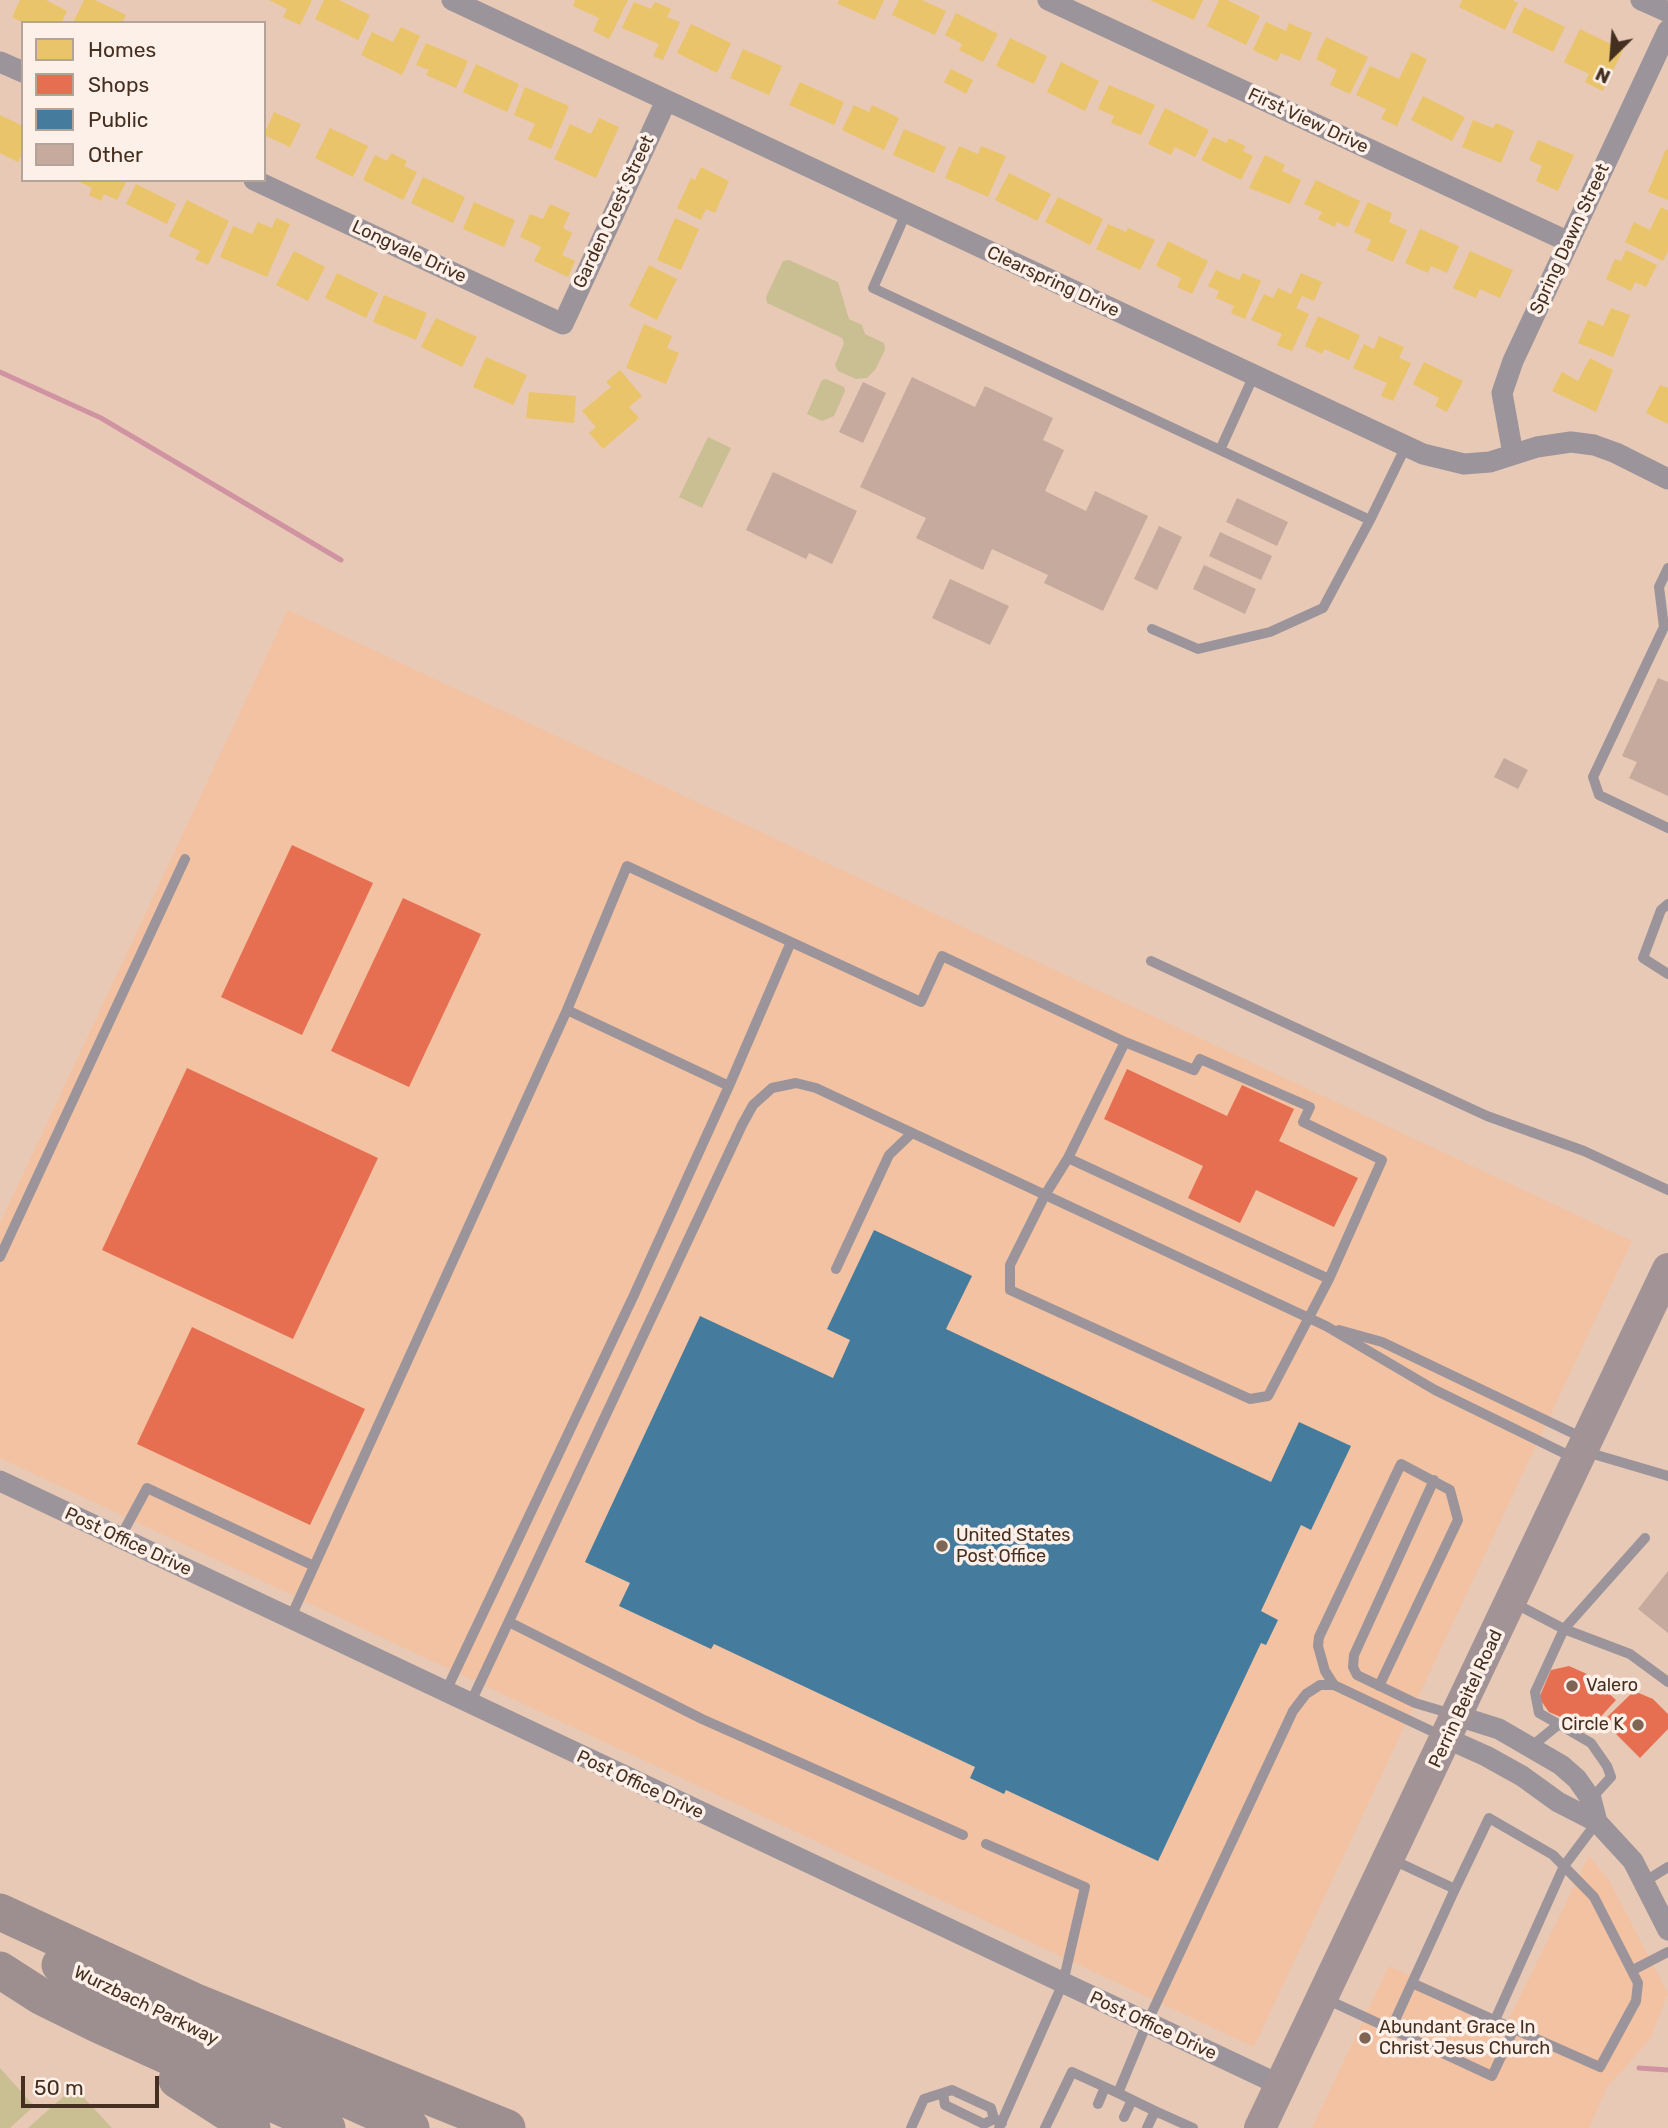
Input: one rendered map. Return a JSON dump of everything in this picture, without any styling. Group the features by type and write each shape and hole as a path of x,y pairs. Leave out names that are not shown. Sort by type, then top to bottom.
{"highway":[{"path":"0,1913 222,2014 506,2128"},
{"name":"Wurzbach Parkway","path":"0,1927 90,1982 411,2128"},
{"name":"Wurzbach Parkway","path":"0,1970 42,1997 99,2025 327,2128"},
{"path":"99,2025 187,2088 253,2128"}],"main road":[{"name":"Perrin Beitel Road","path":"1261,2128 1583,1450 1664,1289"}],"street":[{"name":"Clearspring Drive","path":"452,0 1406,446 1464,464 1490,462 1536,447 1571,442 1594,445 1668,479"},
{"name":"First View Drive","path":"1048,0 1569,242"},
{"path":"1641,0 1668,12"},
{"name":"Spring Dawn Street","path":"1513,454 1502,393 1513,360 1668,30"},
{"path":"0,62 21,71"},
{"name":"Garden Crest Street","path":"563,324 666,101"},
{"name":"Longvale Drive","path":"258,182 563,324"},
{"name":"Post Office Drive","path":"0,1481 1282,2086"},
{"path":"1453,1728 1499,1729 1532,1746 1577,1779 1591,1799 1597,1822"},
{"path":"1453,1728 1486,1756 1558,1802 1597,1822 1633,1861 1668,1930"}],"lane":[{"path":"906,213 873,288 1370,520"},
{"path":"1220,450 1254,375"},
{"path":"1152,629 1198,649 1270,632 1323,608 1406,446"},
{"path":"1668,568 1659,587 1664,627 1593,777 1599,795 1668,828"},
{"path":"0,1257 185,859"},
{"path":"290,1619 567,1010 628,866 921,1002 942,956 1125,1042 1194,1070 1200,1059 1310,1107 1303,1122 1382,1160 1311,1319 1268,1396 1250,1399 1010,1290 1010,1265 1045,1195 1068,1158 1125,1042"},
{"path":"1668,904 1661,910 1643,958 1668,974"},
{"path":"445,1693 634,1295 791,942"},
{"path":"1151,961 1487,1116 1584,1151 1668,1190"},
{"path":"567,1010 729,1086"},
{"path":"470,1705 753,1105 772,1088 796,1083 816,1088 1326,1326 1435,1390 1583,1450 1668,1476"},
{"path":"835,1269 889,1155 912,1133"},
{"path":"1068,1158 1329,1279"},
{"path":"1326,1326 1382,1342 1583,1450"},
{"path":"1335,1685 1322,1663 1318,1646 1320,1637 1401,1464 1450,1490 1458,1520 1379,1686"},
{"path":"1434,1480 1354,1655 1357,1675 1415,1703 1453,1728"},
{"path":"121,1538 147,1488 314,1566"},
{"path":"1591,1799 1611,1777 1607,1766 1591,1743 1539,1713 1535,1692 1564,1629 1645,1538"},
{"path":"1512,1602 1564,1629 1630,1654 1668,1682"},
{"path":"509,1622 702,1719 963,1835"},
{"path":"1118,2093 1147,2023 1293,1711 1306,1695 1320,1685 1335,1685 1453,1728"},
{"path":"1532,1746 1559,1724"},
{"path":"1391,2029 1412,1983 1455,1889 1489,1818 1553,1855 1594,1897 1638,1983 1636,2001 1600,2067 1412,1983"},
{"path":"1495,2020 1564,1866 1597,1822"},
{"path":"986,1844 1085,1887 1063,1983 998,2123"},
{"path":"1390,1858 1455,1889"},
{"path":"1644,1882 1668,1867"},
{"path":"1633,1970 1668,1952"},
{"path":"1324,1998 1492,2076 1514,2029"},
{"path":"1045,2128 1072,2072 1194,2128"},
{"path":"1097,2104 1105,2087"},
{"path":"911,2128 924,2099 953,2091 991,2108 998,2123"},
{"path":"943,2094 945,2105 984,2124 998,2123"},
{"path":"1124,2117 1132,2100"},
{"path":"1147,2128 1155,2111"}],"shaded area":[{"path":"789,260 838,282 849,319 862,325 865,334 884,343 885,350 875,370 867,378 856,379 838,371 835,365 844,343 842,338 767,303 766,297 783,261"},
{"path":"826,379 844,387 845,391 834,416 822,421 807,414 822,380"},
{"path":"708,437 731,448 702,508 679,497"},
{"path":"288,610 1632,1241 1254,2047 0,1458 0,1223"},
{"path":"1589,1856 1610,1882 1668,1994 1650,2039 1606,2089 1589,2128 1312,2128 1389,1966 1508,2021"},
{"path":"0,2068 34,2106 10,2128 0,2128"},
{"path":"74,2087 112,2128 28,2128"}],"building: Homes":[{"path":"20,0 46,0 67,11 62,21 21,22 12,17"},
{"path":"84,0 95,0 126,15 123,21 74,21"},
{"path":"269,0 312,0 300,25 283,17 287,9"},
{"path":"324,0 339,0 370,15 358,40 315,19"},
{"path":"575,0 628,0 609,39 593,31 599,18 573,6"},
{"path":"839,0 884,0 875,20 838,4"},
{"path":"899,0 922,0 946,11 935,35 892,15"},
{"path":"1150,0 1203,0 1194,20"},
{"path":"1219,0 1227,0 1260,16 1246,45 1207,26"},
{"path":"1462,0 1512,0 1518,3 1505,30 1459,7"},
{"path":"634,2 651,9 655,2 671,9 667,17 680,22 663,60 653,56 659,44 622,28"},
{"path":"1524,7 1565,27 1553,52 1512,32"},
{"path":"956,13 998,34 983,62 959,50 962,44 945,35"},
{"path":"1266,22 1286,31 1289,23 1312,33 1300,61 1281,53 1277,61 1253,50"},
{"path":"691,24 731,43 717,73 677,53"},
{"path":"401,27 420,36 402,75 361,55 372,32 393,42"},
{"path":"1580,29 1623,50 1603,91 1585,82 1589,74 1564,62"},
{"path":"1326,37 1368,57 1350,94 1330,85 1337,70 1316,59"},
{"path":"1010,38 1047,56 1034,84 996,66"},
{"path":"426,43 468,61 456,88 426,75 429,70 416,65"},
{"path":"743,49 782,66 769,95 730,78"},
{"path":"1412,52 1427,59 1397,126 1381,119 1386,109 1356,95 1370,66 1399,79"},
{"path":"1061,62 1099,81 1085,111 1047,92"},
{"path":"476,64 519,84 507,112 463,92"},
{"path":"951,69 973,80 966,94 944,82"},
{"path":"800,82 844,102 834,125 789,105"},
{"path":"1109,85 1155,105 1141,135 1111,123 1114,116 1098,109"},
{"path":"525,87 569,106 551,149 528,139 535,124 514,115"},
{"path":"1423,96 1465,117 1452,141 1411,120"},
{"path":"854,105 869,112 872,105 899,118 884,150 842,130"},
{"path":"1165,108 1209,130 1195,157 1175,147 1171,155 1148,144"},
{"path":"274,112 301,124 290,147 266,136"},
{"path":"0,115 21,125 21,156 18,162 0,153"},
{"path":"599,118 619,127 596,178 554,159 570,124 591,134"},
{"path":"1473,120 1493,128 1496,123 1514,131 1501,163 1462,147"},
{"path":"330,128 368,146 353,177 315,158"},
{"path":"904,129 946,147 934,173 893,155"},
{"path":"1213,137 1226,143 1229,138 1245,146 1243,151 1253,156 1241,180 1201,160"},
{"path":"1538,140 1574,155 1558,191 1536,181 1542,166 1529,160"},
{"path":"959,146 978,154 981,146 1006,156 988,197 945,178"},
{"path":"1666,149 1668,150 1668,200 1648,192"},
{"path":"391,153 407,161 404,166 417,172 403,200 363,180 375,155 387,161"},
{"path":"1265,155 1285,165 1282,171 1301,180 1290,204 1249,188"},
{"path":"701,167 729,181 715,213 706,209 701,220 677,208 691,178 695,180"},
{"path":"1009,173 1051,194 1037,221 995,200"},
{"path":"423,177 465,197 453,223 411,203"},
{"path":"1316,180 1360,201 1348,227 1337,222 1335,227 1318,219 1322,212 1304,204"},
{"path":"80,182 126,182 117,200 104,194 101,201 89,195 92,188"},
{"path":"136,184 176,204 167,224 126,204"},
{"path":"1058,197 1103,219 1090,245 1045,222"},
{"path":"187,200 229,221 208,265 195,259 200,251 169,236"},
{"path":"474,202 515,220 504,247 463,229"},
{"path":"1368,202 1392,213 1389,222 1407,230 1393,262 1367,250 1371,240 1354,232"},
{"path":"550,204 570,213 563,228 572,233 562,255 575,261 568,277 534,261 541,247 520,237 530,214 543,219"},
{"path":"1661,207 1668,211 1668,251 1663,261 1625,242 1634,222 1650,230"},
{"path":"276,218 290,224 267,277 220,257 233,226 252,234 258,222 272,228"},
{"path":"675,218 699,229 681,270 657,260"},
{"path":"1108,224 1126,232 1128,228 1155,240 1140,270 1096,249"},
{"path":"1420,229 1459,246 1447,273 1431,266 1428,273 1405,263"},
{"path":"1168,241 1208,261 1192,294 1177,287 1181,278 1156,266"},
{"path":"1626,250 1657,265 1646,287 1635,282 1631,291 1606,279 1615,259 1621,261"},
{"path":"294,251 325,267 308,301 276,285"},
{"path":"1470,251 1513,270 1500,298 1480,289 1476,298 1453,288"},
{"path":"649,265 677,279 657,320 629,306"},
{"path":"1216,270 1239,280 1243,273 1261,281 1245,319 1231,313 1234,306 1216,298 1219,291 1208,286"},
{"path":"337,273 378,293 366,318 325,298"},
{"path":"1301,273 1322,282 1314,301 1302,296 1296,308 1309,314 1292,351 1277,345 1282,334 1251,320 1264,294 1273,298 1278,288 1291,294"},
{"path":"384,295 427,313 416,340 373,322"},
{"path":"1611,308 1630,315 1613,357 1578,343 1588,320 1603,326"},
{"path":"1318,316 1360,335 1349,360 1324,349 1322,354 1305,346"},
{"path":"436,318 477,337 462,367 421,347"},
{"path":"644,324 672,336 667,348 679,353 666,384 626,368"},
{"path":"1379,336 1404,347 1399,358 1411,363 1393,401 1381,396 1387,383 1353,368 1364,344 1374,349"},
{"path":"486,357 527,375 513,405 473,387"},
{"path":"1590,358 1613,370 1596,412 1552,391 1562,372 1578,381"},
{"path":"1424,362 1463,381 1447,412 1435,406 1439,398 1413,384"},
{"path":"620,370 642,396 629,407 639,418 603,449 589,433 596,427 582,411 611,387 606,382"},
{"path":"1660,385 1668,388 1668,424 1646,413"},
{"path":"529,392 576,396 574,423 526,418"}],"building: Shops":[{"path":"292,845 373,883 302,1035 221,997"},
{"path":"403,898 481,934 409,1087 331,1051"},
{"path":"187,1068 378,1158 293,1339 102,1250"},
{"path":"1127,1069 1227,1116 1242,1085 1294,1109 1279,1141 1358,1178 1334,1227 1256,1190 1240,1223 1188,1198 1203,1166 1104,1119"},
{"path":"192,1327 365,1409 310,1525 137,1444"},
{"name":"Valero","path":"1569,1666 1587,1674 1616,1700 1596,1722 1568,1720 1549,1712 1539,1698 1551,1670"},
{"name":"Circle K","path":"1634,1691 1653,1699 1668,1714 1668,1729 1640,1758 1603,1721"}],"building: Public":[{"name":"United States Post Office","path":"874,1230 972,1276 946,1329 1271,1482 1299,1422 1351,1446 1311,1530 1301,1525 1261,1611 1278,1620 1266,1645 1261,1643 1158,1861 1006,1790 1004,1794 970,1778 975,1767 714,1644 711,1649 619,1606 630,1583 585,1562 700,1316 833,1378 850,1340 827,1329"}],"building: Other":[{"path":"912,377 975,407 985,386 1053,418 1043,440 1064,450 1045,491 1086,511 1095,491 1148,516 1103,611 1044,583 1048,575 992,549 983,570 916,538 926,518 860,487"},
{"path":"863,382 886,393 863,443 839,432"},
{"path":"773,472 857,511 832,564 809,553 806,559 746,530"},
{"path":"1237,498 1288,522 1277,546 1226,522"},
{"path":"1159,526 1182,537 1157,590 1134,579"},
{"path":"1220,532 1272,556 1261,580 1209,556"},
{"path":"1204,565 1256,589 1245,614 1193,589"},
{"path":"950,579 1009,606 990,645 932,618"},
{"path":"1658,678 1668,682 1668,796 1629,778 1637,762 1622,756"},
{"path":"1504,758 1528,770 1518,789 1494,777"},
{"path":"1668,1571 1668,1633 1638,1609"}],"waterway":[{"path":"0,372 101,418 341,560"},
{"path":"1639,2068 1668,2070"}],"place":[{"name":"United States Post Office","path":"942,1546"},
{"name":"Valero","path":"1572,1686"},
{"name":"Circle K","path":"1638,1725"},
{"name":"Abundant Grace In Christ Jesus Church","path":"1365,2038"}]}
